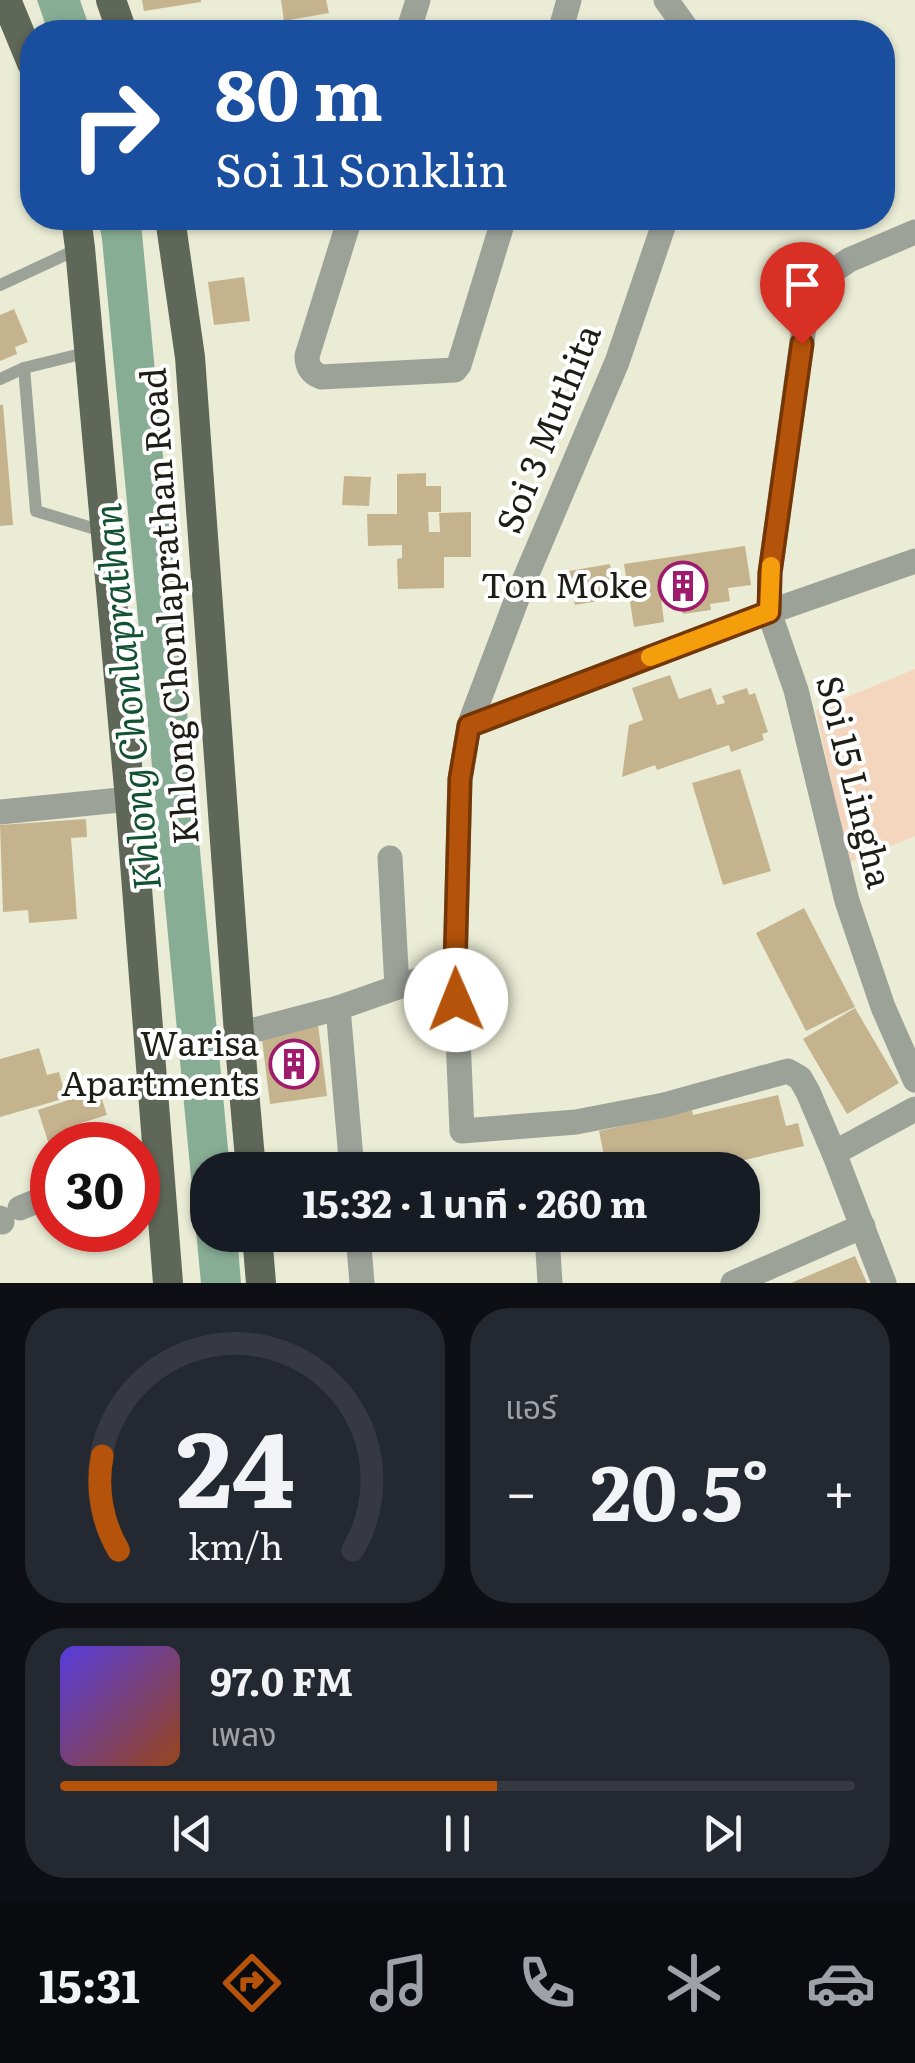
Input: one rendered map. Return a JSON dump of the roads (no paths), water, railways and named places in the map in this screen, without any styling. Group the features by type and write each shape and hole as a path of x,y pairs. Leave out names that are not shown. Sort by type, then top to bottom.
{"main road":[{"path":"6,0 20,34"},
{"name":"Khlong Chonlaprathan Road","path":"78,230 130,799 145,1122"},
{"name":"Khlong Chonlaprathan Road","path":"172,230 190,356 249,1152"},
{"name":"Khlong Chonlaprathan Road","path":"160,1235 168,1283"},
{"path":"258,1252 261,1283"}],"street":[{"path":"346,230 307,356 307,364 321,377 455,370 500,230"},
{"name":"Soi 3 Muthita","path":"662,230 616,362 521,588 469,726 460,779 455,968 462,1130 576,1122 664,1105 788,1071 800,1078 834,1153"},
{"path":"769,612 770,573 808,305 820,280 850,260 915,232"},
{"path":"469,726 915,560"},
{"name":"Soi 15 Lingha","path":"769,612 796,690 846,901 915,1080"},
{"path":"0,812 130,799"},
{"path":"390,858 397,988"},
{"path":"239,1034 338,1008 455,968"},
{"path":"338,1008 350,1152"},
{"path":"884,1283 834,1153 915,1109"},
{"path":"7,1216 30,1205"},
{"path":"732,1283 863,1226"},
{"path":"359,1252 362,1283"},
{"path":"547,1252 550,1283"}],"lane":[{"path":"0,285 80,248"},
{"path":"0,379 24,368 89,352"},
{"path":"24,368 36,511 105,531"}],"place":[{"name":"Ton Moke","path":"683,586"},
{"name":"Warisa Apartments","path":"294,1064"}],"water label":[{"name":"Khlong Chonlaprathan","path":"128,697"}]}
